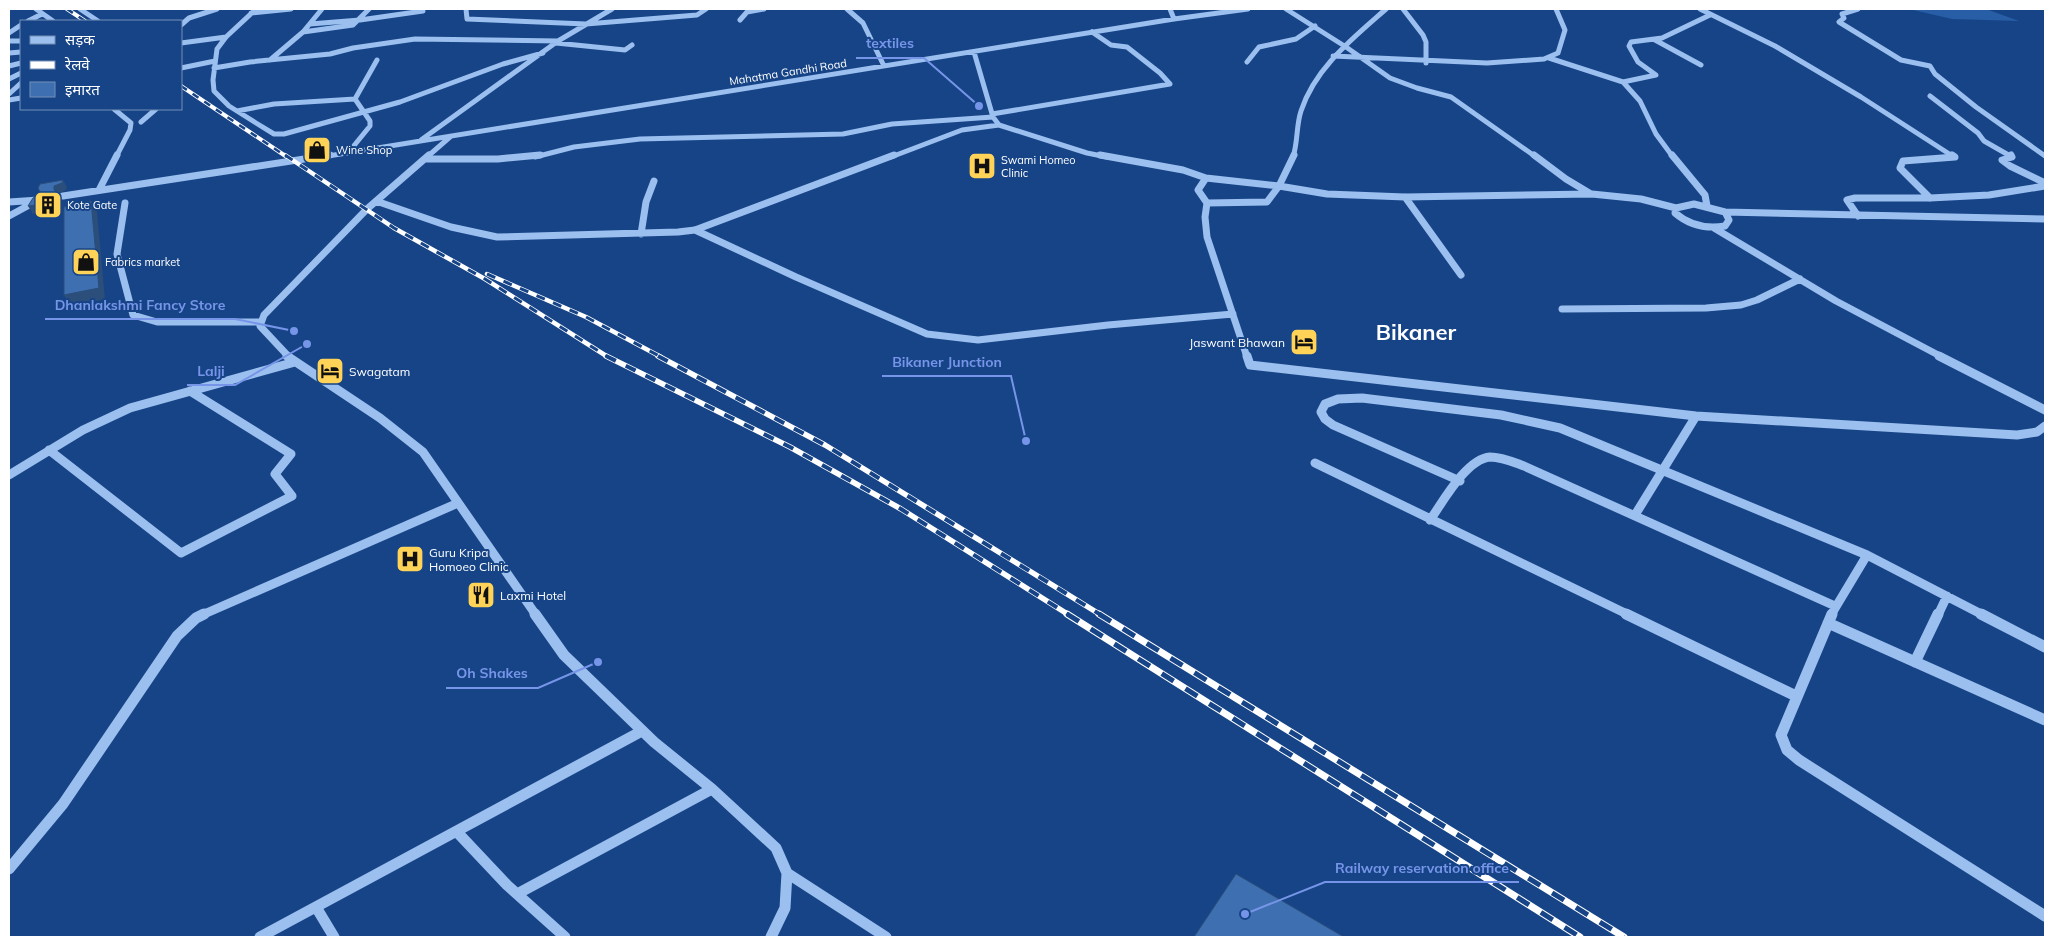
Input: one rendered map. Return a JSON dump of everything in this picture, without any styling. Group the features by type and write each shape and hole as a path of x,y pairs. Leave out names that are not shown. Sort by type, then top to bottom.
{"street":[{"path":"36,9 51,20"},
{"path":"80,9 96,20"},
{"path":"182,24 194,16 217,9"},
{"path":"291,9 254,11 226,37 217,49 214,68 214,91 237,111 274,134 364,111 441,88 511,59 543,53"},
{"path":"270,60 303,32 322,9"},
{"path":"303,32 343,28 353,25 369,9"},
{"path":"466,9 467,19 586,24 696,14 706,9"},
{"path":"419,142 557,42 612,9"},
{"path":"740,20 747,12 764,9"},
{"path":"847,9 863,24 884,66"},
{"path":"1170,9 1174,19"},
{"name":"Mahatma Gandhi Road","path":"63,196 419,142 1092,32 1248,9"},
{"path":"1286,9 1346,47 1390,78 1402,84 1451,97 1503,132 1566,179 1592,194"},
{"path":"1207,203 1267,202 1279,186 1296,151 1297,127 1301,108 1318,78 1333,56 1346,47 1386,9"},
{"path":"1403,9 1423,35 1426,42 1426,63"},
{"path":"1333,56 1426,63 1517,62 1549,58 1558,54 1565,30 1556,9"},
{"path":"1700,9 1775,46 1861,97 1955,157 1903,161 1900,168 1930,198"},
{"path":"1858,9 1842,14 1844,18 1839,22 1901,60 1930,66 1935,74 1976,107 2045,156"},
{"path":"310,24 360,20 423,11"},
{"path":"30,20 42,14"},
{"path":"1623,82 1656,75 1638,62 1629,46 1631,42 1655,40 1685,28 1697,19 1710,15"},
{"path":"9,33 20,26"},
{"path":"1248,62 1259,47 1296,39 1314,26"},
{"path":"425,159 533,157 574,147 640,140 843,134 892,124 993,116 1170,84 1160,73 1127,47 1111,45 1092,32"},
{"path":"182,43 226,37"},
{"path":"214,68 330,54 368,45 415,39 557,42 625,50 632,45"},
{"path":"1655,40 1701,65"},
{"path":"974,52 993,116 999,125"},
{"path":"1549,58 1623,82 1637,95 1649,116 1656,134 1705,195 1706,206"},
{"path":"355,99 377,60"},
{"path":"182,68 215,61"},
{"path":"9,94 20,84"},
{"path":"1930,96 1978,133 1984,141 2010,154 2012,157 2002,160 2045,185"},
{"path":"348,153 370,126 370,121 355,99"},
{"path":"237,111 274,104 355,99"},
{"path":"98,190 130,130 131,123 115,110"},
{"path":"140,122 155,110"},
{"path":"376,201 473,234 497,237 641,234 694,230 962,130 999,125 1087,153 1182,170 1206,178 1279,186 1326,194 1405,197 1592,194 1641,199 1676,208 1682,205 1706,206 1725,212 2045,219"},
{"path":"125,202 117,254 133,315 157,322 260,322 376,201 450,137"},
{"path":"1206,178 1198,190 1207,203 1205,216 1207,237 1250,365 1696,416 2018,435 2037,432 2045,426"},
{"path":"641,234 646,202 654,181"},
{"path":"1858,216 1847,200 1860,197 1930,198 2006,194 2045,185"},
{"path":"1405,197 1461,275"},
{"path":"9,202 37,201"},
{"path":"9,216 37,201"},
{"path":"1676,208 1675,213 1690,223 1714,228 1898,335 2045,410"},
{"path":"1714,228 1725,226 1729,220 1725,212"},
{"path":"694,230 927,334 978,340 1108,325 1233,314"},
{"path":"1562,309 1706,308 1741,305 1757,300 1800,279"},
{"path":"260,322 260,326 278,347 295,362 380,418 423,452 564,655 642,731 712,789 776,848 787,873 785,908 771,937"},
{"path":"9,475 83,429 130,408 295,362"},
{"path":"49,450 181,553 292,496 275,474 292,454 190,392"},
{"path":"1460,481 1333,425 1325,419 1321,412 1326,404 1338,399 1362,398 1510,417 1560,428 1867,555 2045,647"},
{"path":"1635,515 1696,416"},
{"path":"1430,520 1473,464 1485,458 1500,457 1635,515 1835,606"},
{"path":"1315,463 1796,696"},
{"path":"9,869 63,804 177,636 196,618 230,601 458,503"},
{"path":"1867,555 1835,606 1796,696 1781,735 1787,750 1799,760 2045,916"},
{"path":"1915,662 1947,596"},
{"path":"1828,623 2045,720"},
{"path":"260,937 642,731"},
{"path":"517,894 712,789"},
{"path":"457,832 517,894 565,937"},
{"path":"787,873 886,937"},
{"path":"316,906 334,937"}],"shaded area":[{"path":"1909,9 1986,9 2019,21 1952,19"}],"building":[{"path":"63,180 62,183 54,186 54,190 57,193 52,203 28,206 33,198 39,195 38,188 40,184"},
{"name":"Fabrics market","path":"91,201 99,288 64,295 64,207"},
{"path":"1236,874 1344,937 1194,937"}],"railway":[{"path":"67,9 84,20"},
{"path":"182,87 287,157"},
{"path":"285,155 394,228 485,279 608,357"},
{"path":"487,274 586,317 661,357"},
{"path":"658,356 825,445 1101,615"},
{"path":"608,357 790,447 901,509 1069,615"},
{"path":"1067,614 1580,937"},
{"path":"1099,614 1624,937"}],"place":[{"name":"textiles","path":"979,106"},
{"name":"Wine Shop","path":"317,150"},
{"name":"Swami Homeo Clinic","path":"982,166"},
{"name":"Kote Gate","path":"48,205"},
{"name":"Fabrics market","path":"86,262"},
{"name":"Dhanlakshmi Fancy Store","path":"294,331"},
{"name":"Jaswant Bhawan","path":"1304,342"},
{"name":"Lalji","path":"307,344"},
{"name":"Swagatam","path":"330,371"},
{"name":"Bikaner Junction","path":"1026,441"},
{"name":"Guru Kripa Homoeo Clinic","path":"410,559"},
{"name":"Laxmi Hotel","path":"481,595"},
{"name":"Oh Shakes","path":"598,662"},
{"name":"Railway reservation office","path":"1245,914"}],"district":[{"name":"Bikaner","path":"1416,332"}]}
